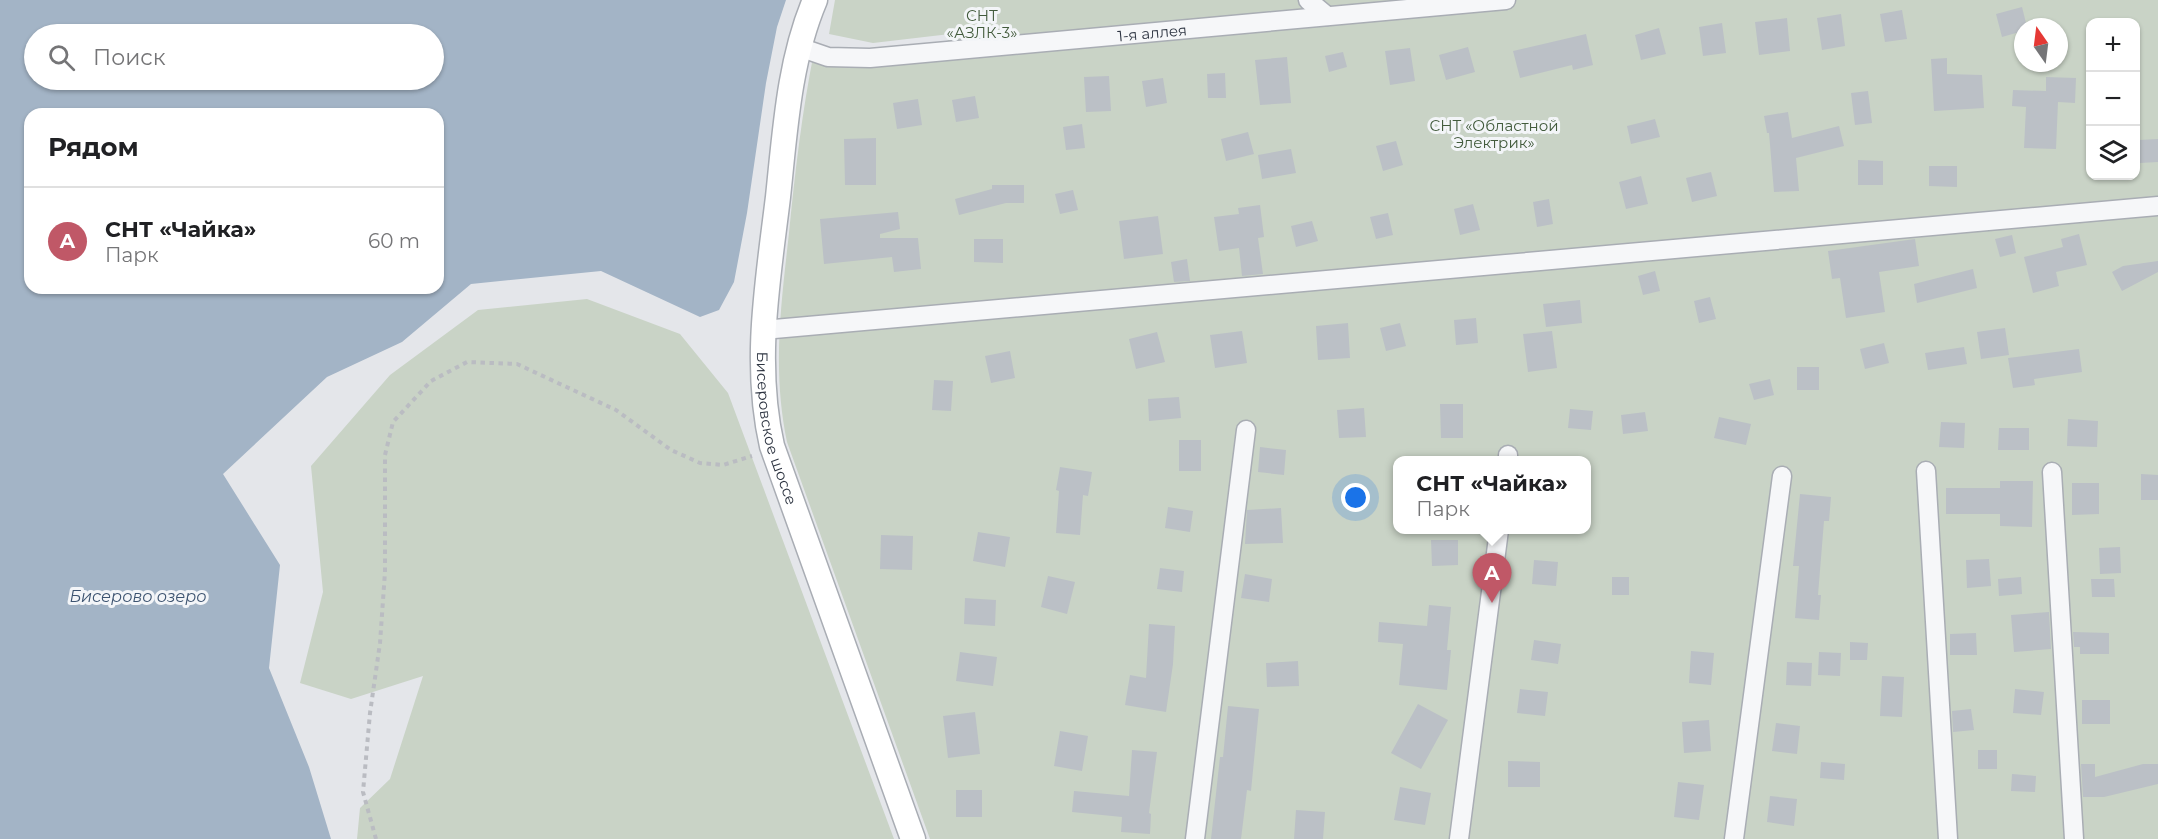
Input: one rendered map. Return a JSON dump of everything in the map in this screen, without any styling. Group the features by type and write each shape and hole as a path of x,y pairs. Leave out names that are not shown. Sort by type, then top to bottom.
{"main road":[{"name":"Бисеровское шоссе","path":"815,0 799,47 787,113 763,330 763,393 772,447 914,839"}],"street":[{"path":"1308,0 1327,16"},
{"name":"1-я аллея","path":"799,47 828,57 870,58 1506,0"},
{"path":"763,330 2158,206"},
{"path":"1195,839 1246,430"},
{"path":"1926,471 1948,839"},
{"path":"2052,472 2074,839"},
{"path":"1734,839 1782,476"},
{"path":"1459,839 1498,534"}],"path":[{"path":"376,839 363,792 370,713 380,643 385,572 385,455 393,422 431,381 467,362 518,364 616,410 671,450 700,463 723,465 749,458 772,447"}],"green space":[{"path":"835,0 2158,0 2158,839 930,839 787,442 780,389 779,338 796,165 814,52 944,51 950,34 873,43 829,34"},
{"path":"587,299 680,334 728,393 894,839 357,839 360,808 390,779 423,676 351,699 300,683 323,592 311,466 390,375 478,310"}],"water":[{"name":"Бисерово озеро","path":"0,0 786,0 777,27 766,83 747,213 734,282 719,310 700,317 601,271 471,284 402,342 327,377 223,474 280,565 269,668 309,767 331,839 0,839"}],"building":[{"path":"2022,7 2025,18 2014,18 2014,34 2002,37 1996,14"},
{"path":"1902,10 1907,39 1885,42 1880,14"},
{"path":"1841,14 1845,46 1822,50 1817,18"},
{"path":"1787,18 1790,51 1759,55 1755,22"},
{"path":"1722,23 1726,53 1703,56 1699,27"},
{"path":"1659,28 1666,54 1641,60 1635,35"},
{"path":"1586,34 1593,65 1573,70 1572,65 1520,78 1513,51"},
{"path":"1468,47 1475,72 1446,80 1439,55"},
{"path":"1410,48 1415,81 1390,85 1385,51"},
{"path":"1343,52 1347,67 1329,72 1325,56"},
{"path":"1287,57 1291,103 1260,105 1255,60"},
{"path":"1947,58 1947,74 1982,75 1984,108 1934,111 1931,59"},
{"path":"1225,73 1226,98 1208,98 1207,74"},
{"path":"1109,76 1111,111 1086,112 1084,77"},
{"path":"2046,77 2076,78 2075,103 2058,102 2056,149 2024,148 2026,107 2012,106 2013,90 2046,91"},
{"path":"1163,78 1167,103 1146,107 1142,81"},
{"path":"1868,91 1872,123 1855,125 1851,93"},
{"path":"975,96 979,118 956,122 952,100"},
{"path":"918,99 922,125 897,129 893,103"},
{"path":"1788,112 1792,138 1839,126 1844,146 1796,158 1799,191 1774,192 1769,133 1767,133 1764,116"},
{"path":"1655,119 1660,137 1631,144 1627,126"},
{"path":"1082,124 1085,148 1066,150 1063,127"},
{"path":"1248,132 1254,154 1226,161 1221,139"},
{"path":"876,138 876,185 845,185 844,139"},
{"path":"2158,139 2158,162 2140,163 2140,140"},
{"path":"1396,141 1403,165 1383,171 1376,146"},
{"path":"1291,149 1296,173 1262,179 1258,155"},
{"path":"1858,160 1883,161 1883,185 1858,185"},
{"path":"1929,166 1957,166 1957,187 1929,186"},
{"path":"1711,172 1717,196 1692,202 1686,178"},
{"path":"1641,176 1648,204 1626,209 1619,182"},
{"path":"992,185 1024,185 1024,203 1006,203 959,215 955,199 992,189"},
{"path":"1073,190 1078,210 1060,214 1055,194"},
{"path":"1549,199 1553,224 1537,227 1533,202"},
{"path":"1473,204 1480,230 1460,235 1454,209"},
{"path":"1260,205 1264,237 1258,238 1263,274 1242,276 1239,248 1219,251 1214,217 1239,214 1238,208"},
{"path":"898,212 900,229 880,234 880,238 918,238 921,269 894,272 892,257 824,264 820,219"},
{"path":"1388,213 1393,235 1376,239 1370,217"},
{"path":"1158,216 1163,254 1124,259 1119,221"},
{"path":"1312,221 1318,241 1296,247 1291,226"},
{"path":"2079,234 2087,265 2056,272 2059,286 2033,293 2024,257 2063,247 2061,239"},
{"path":"2012,235 2016,253 2000,257 1995,239"},
{"path":"974,239 1003,239 1003,263 974,262"},
{"path":"1915,239 1919,266 1879,272 1885,312 1846,318 1840,278 1832,279 1828,251"},
{"path":"1187,259 1190,281 1174,282 1171,262"},
{"path":"2158,261 2158,272 2122,291 2112,272 2123,266"},
{"path":"1973,269 1977,288 1917,303 1914,284"},
{"path":"1655,271 1660,291 1643,295 1638,276"},
{"path":"1710,297 1716,319 1699,323 1694,301"},
{"path":"1580,300 1582,323 1546,327 1543,304"},
{"path":"1476,318 1478,343 1456,345 1454,320"},
{"path":"1348,323 1350,358 1318,360 1316,326"},
{"path":"1400,323 1406,346 1386,351 1380,328"},
{"path":"2005,328 2009,355 1981,359 1977,332"},
{"path":"1242,331 1247,363 1215,368 1210,335"},
{"path":"1552,331 1557,368 1528,372 1523,334"},
{"path":"1157,332 1165,362 1136,369 1129,339"},
{"path":"1884,343 1889,363 1865,369 1860,349"},
{"path":"1964,347 1967,364 1928,370 1925,353"},
{"path":"2079,349 2082,372 2034,379 2035,385 2013,388 2008,358"},
{"path":"1010,351 1015,378 991,383 985,356"},
{"path":"1797,367 1819,367 1819,390 1797,390"},
{"path":"1770,379 1774,395 1754,400 1749,384"},
{"path":"934,380 953,381 951,411 932,410"},
{"path":"1179,397 1181,418 1149,421 1148,399"},
{"path":"1440,404 1463,404 1463,438 1441,438"},
{"path":"1364,408 1366,437 1339,438 1337,410"},
{"path":"1570,409 1593,411 1591,430 1568,428"},
{"path":"1645,412 1648,431 1623,434 1621,415"},
{"path":"1719,417 1751,424 1746,445 1714,438"},
{"path":"2068,419 2098,421 2097,447 2067,446"},
{"path":"1941,422 1965,423 1964,448 1939,447"},
{"path":"1999,428 2029,428 2029,450 1998,450"},
{"path":"1179,440 1201,440 1201,471 1179,471"},
{"path":"1260,447 1286,450 1284,475 1258,472"},
{"path":"1060,467 1092,472 1088,496 1083,495 1080,535 1056,533 1059,491 1056,490"},
{"path":"2141,474 2158,475 2158,500 2141,500"},
{"path":"2000,481 2033,481 2032,527 2000,526 2000,514 1946,514 1946,488 2000,488"},
{"path":"2072,483 2099,483 2099,514 2072,515"},
{"path":"1800,494 1831,497 1829,521 1824,521 1818,595 1821,595 1819,620 1795,618 1799,566 1793,566"},
{"path":"1168,507 1193,511 1190,532 1165,528"},
{"path":"1281,508 1283,543 1245,544 1247,510"},
{"path":"978,532 1010,537 1005,567 973,561"},
{"path":"881,535 913,536 912,570 880,569"},
{"path":"1431,540 1458,540 1458,565 1432,566"},
{"path":"2120,547 2121,573 2100,574 2099,548"},
{"path":"1989,559 1991,586 1967,588 1966,560"},
{"path":"1534,560 1558,562 1556,586 1532,584"},
{"path":"1160,568 1184,571 1182,592 1157,589"},
{"path":"1245,574 1272,579 1269,602 1241,598"},
{"path":"1048,576 1075,582 1067,614 1041,607"},
{"path":"1612,577 1629,577 1629,595 1612,595"},
{"path":"2021,577 2022,594 1999,596 1998,579"},
{"path":"2091,579 2114,579 2115,597 2092,597"},
{"path":"965,598 996,600 995,626 964,624"},
{"path":"1429,605 1451,607 1447,650 1451,650 1447,690 1399,685 1403,644 1378,642 1379,622 1427,626"},
{"path":"2049,612 2051,649 2014,652 2011,615"},
{"path":"1149,624 1175,626 1173,664 1166,712 1125,705 1130,675 1146,678"},
{"path":"2073,632 2109,633 2109,654 2080,654 2080,647 2074,647"},
{"path":"1976,633 1977,655 1950,655 1950,634"},
{"path":"1534,640 1561,644 1558,664 1531,660"},
{"path":"1850,642 1868,643 1867,660 1850,660"},
{"path":"1691,651 1714,653 1711,685 1689,683"},
{"path":"960,652 997,657 993,686 956,681"},
{"path":"1819,652 1841,653 1840,676 1818,675"},
{"path":"1298,661 1299,686 1267,687 1266,663"},
{"path":"1787,662 1812,663 1811,686 1786,685"},
{"path":"1882,676 1904,677 1902,717 1880,716"},
{"path":"1520,689 1548,692 1545,716 1517,713"},
{"path":"2015,689 2044,692 2041,715 2013,713"},
{"path":"2082,700 2110,700 2110,724 2082,724"},
{"path":"1418,704 1448,720 1421,769 1391,753"},
{"path":"1228,706 1259,709 1251,791 1247,790 1241,839 1211,839 1220,757 1223,757"},
{"path":"1971,709 1974,730 1953,732 1952,711"},
{"path":"975,712 980,754 948,758 943,716"},
{"path":"1709,720 1711,751 1684,753 1682,722"},
{"path":"1776,723 1800,726 1797,754 1772,751"},
{"path":"1060,731 1088,736 1082,771 1054,766"},
{"path":"1132,750 1157,752 1149,813 1151,814 1150,834 1121,832 1122,817 1072,812 1074,791 1129,796"},
{"path":"1978,750 1997,750 1997,769 1978,769"},
{"path":"1508,761 1540,762 1540,787 1508,787"},
{"path":"1821,762 1845,764 1844,780 1820,778"},
{"path":"2081,764 2095,764 2095,777 2143,764 2158,764 2158,784 2104,797 2083,797"},
{"path":"2012,774 2036,776 2035,792 2011,791"},
{"path":"1678,782 1704,785 1699,820 1674,817"},
{"path":"1400,787 1431,793 1425,825 1394,820"},
{"path":"956,790 982,790 982,817 956,817"},
{"path":"1770,796 1797,799 1794,826 1767,822"},
{"path":"1296,810 1325,812 1323,839 1294,839"}],"place":[{"name":"СНТ «Чайка»","path":"1492,603"}],"park label":[{"name":"СНТ «АЗЛК-3»","path":"982,24"},
{"name":"СНТ «Областной Электрик»","path":"1494,134"}]}
